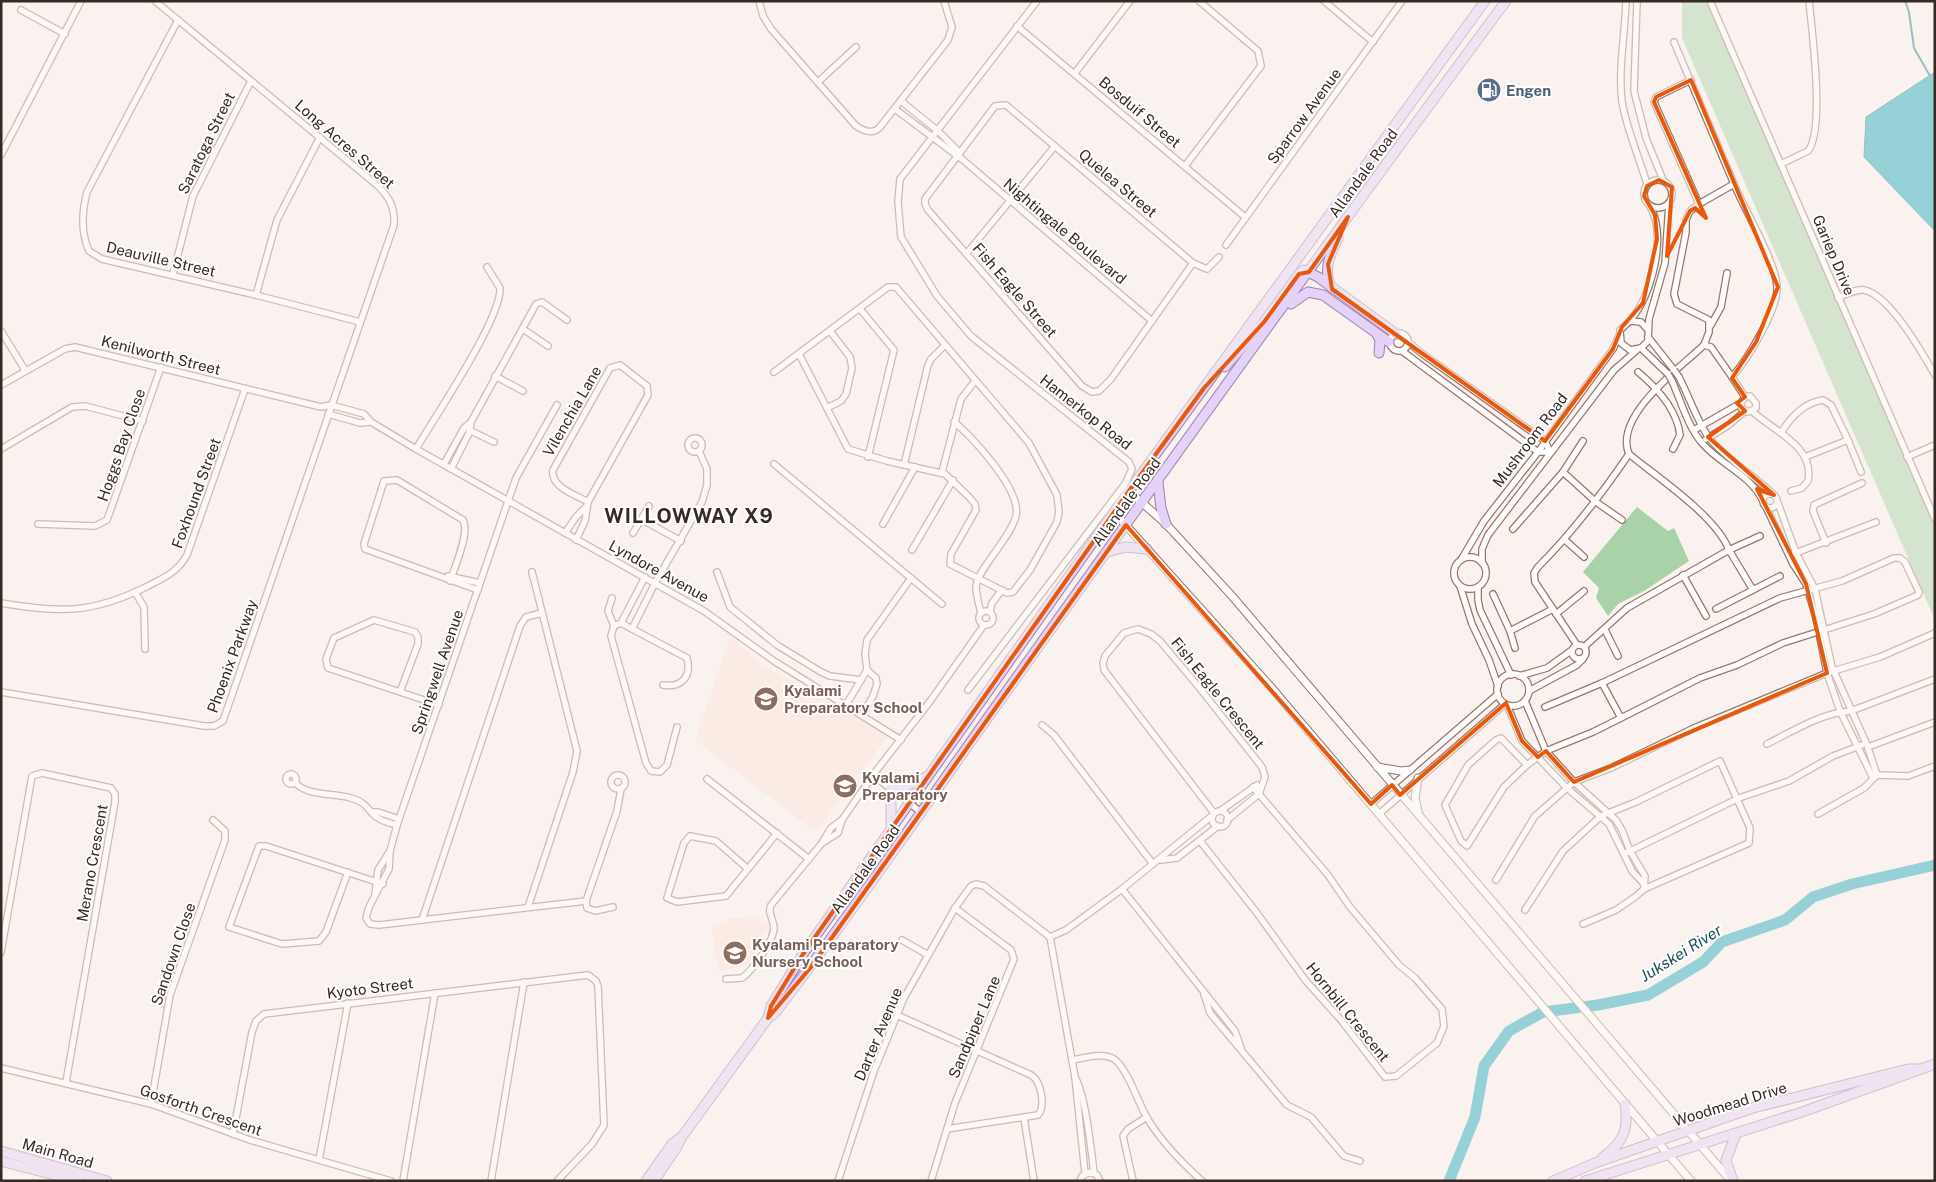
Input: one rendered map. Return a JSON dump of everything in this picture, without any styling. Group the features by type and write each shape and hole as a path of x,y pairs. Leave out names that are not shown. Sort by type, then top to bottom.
{"main road":[{"name":"Allandale Road","path":"768,1018 771,1006 803,954 931,775 1114,512 1485,1"},
{"name":"Allandale Road","path":"654,1181 681,1138 768,1018 775,1013 811,967 922,813 1021,670 1506,1"},
{"path":"1332,289 1328,278 1328,264 1348,217"},
{"path":"1204,388 1236,355 1304,270 1396,334"},
{"path":"1264,334 1294,300 1301,295 1313,292 1332,301 1389,342"},
{"path":"1377,334 1380,341 1379,353"},
{"path":"1158,482 1160,502 1166,524"},
{"path":"1107,553 1126,546 1147,549"},
{"path":"891,831 892,789 906,786 931,775"},
{"name":"Woodmead Drive","path":"1553,1181 1595,1163 1753,1108 1935,1064"},
{"name":"Woodmead Drive","path":"1585,1181 1736,1134 1910,1075 1920,1068"},
{"path":"1595,1163 1615,1148 1626,1131 1625,1104"},
{"path":"1732,1181 1726,1160 1736,1134"},
{"name":"Allandale Road","path":"646,1181 672,1144 681,1138"},
{"name":"Main Road","path":"1,1151 107,1181"},
{"name":"Main Road","path":"1,1161 78,1181"}],"street":[{"path":"1,155 81,1"},
{"name":"Long Acres Street","path":"155,1 378,186 388,196 393,207 393,230 328,414"},
{"path":"759,1 762,16 770,29 856,126 865,131 877,131 950,37 952,27 944,1"},
{"path":"932,137 1036,1"},
{"path":"1075,73 1130,1"},
{"path":"1185,166 1261,66 1258,51 1199,1"},
{"path":"1324,1 1373,42"},
{"name":"Sparrow Avenue","path":"1226,245 1402,1"},
{"path":"1626,1 1621,71 1622,100 1628,126 1647,184 1645,200 1655,215 1657,226 1655,261 1643,303 1630,321 1622,327 1619,336 1623,346 1630,350 1639,349 1648,337 1648,330 1665,263 1669,203 1672,192 1669,185 1663,180 1646,138 1634,91 1637,1"},
{"name":"Gariep Drive","path":"1710,1 1935,519"},
{"path":"1781,164 1808,152 1814,139 1816,82 1809,1"},
{"path":"21,10 65,34"},
{"name":"Deauville Street","path":"178,20 87,192 83,213 85,244 89,251 95,256 360,322"},
{"name":"Bosduif Street","path":"1017,26 1246,217"},
{"path":"1674,42 1734,184 1760,239 1778,287 1774,303 1756,342 1732,377"},
{"path":"818,82 856,47"},
{"path":"1691,80 1656,97 1654,102 1699,204"},
{"name":"Saratoga Street","path":"173,274 193,196 251,82"},
{"name":"Nightingale Boulevard","path":"901,101 938,131 963,160 1152,321"},
{"name":"Quelea Street","path":"958,154 995,106 1000,104 1008,106 1194,263"},
{"path":"895,109 958,154"},
{"path":"256,295 274,226 320,137"},
{"name":"Hamerkop Road","path":"932,137 900,179 898,202 901,237 937,296 971,336 1131,466 1128,481 968,690"},
{"path":"967,253 1055,146"},
{"name":"Fish Eagle Street","path":"958,154 925,198 925,206 1082,386 1092,392 1105,386 1152,321"},
{"path":"1645,189 1652,181 1663,180"},
{"path":"1711,324 1705,316 1677,304 1674,298 1686,232 1686,220 1690,211 1699,204 1734,184"},
{"path":"1650,206 1660,208 1669,203"},
{"path":"1152,321 1194,263 1208,269 1220,257"},
{"path":"416,449 476,348 496,308 500,288 487,267"},
{"path":"1727,272 1721,307 1711,324 1704,345 1678,370 1656,387 1628,429 1626,437 1629,454 1708,519 1726,542 1753,590"},
{"path":"774,372 888,287 895,286 1033,448 1054,490 1058,502 1058,520 1030,570 1013,592 1008,593 979,580 955,568 950,562 951,554 976,507 953,480 942,472 868,457 848,449 799,354"},
{"path":"1838,298 1859,290 1875,295 1908,329 1935,374"},
{"path":"444,464 467,429 495,376 539,302 542,302 568,320"},
{"path":"860,309 894,350 868,457"},
{"path":"1630,321 1641,322 1648,330"},
{"path":"523,329 548,346"},
{"path":"1,331 25,370"},
{"path":"827,408 841,401 846,394 852,368 850,357 830,331"},
{"path":"1396,334 1404,334 1408,342 1424,355 1546,441 1550,452 1538,452 1475,403 1402,351 1393,349 1389,342 1396,334"},
{"name":"Mushroom Road","path":"1498,686 1489,660 1472,624 1460,586 1455,580 1456,565 1461,560 1484,521 1538,452 1608,355 1619,336"},
{"path":"1648,337 1679,377 1708,438 1721,452 1756,477 1774,495 1796,553 1815,589 1827,673 1840,711 1875,777"},
{"path":"1402,351 1407,348 1408,342"},
{"path":"904,465 928,365 931,359 945,345"},
{"path":"1704,345 1711,347 1746,397 1754,399 1756,403 1752,411"},
{"name":"Kenilworth Street","path":"1,385 65,349 75,347 321,407 331,405"},
{"path":"1639,349 1668,374 1701,442 1714,456 1752,484 1763,501 1808,590 1834,672 1867,745 1875,777"},
{"name":"Mushroom Road","path":"1512,674 1484,619 1478,600 1478,587 1485,578 1482,549 1488,534 1614,370 1639,349"},
{"name":"Vilenchia Lane","path":"565,533 588,504 648,395 647,386 620,365 610,368 553,470 552,476 556,484 588,504"},
{"name":"Hoggs Bay Close","path":"38,524 95,526 107,520 161,367"},
{"path":"1638,372 1656,387 1680,430 1679,441 1673,449"},
{"path":"495,376 522,391"},
{"path":"942,472 962,396 975,381"},
{"name":"Foxhound Street","path":"1,604 38,610 60,611 95,607 135,592 171,574 182,565 245,389"},
{"path":"1694,430 1703,427 1741,403 1746,397"},
{"path":"1781,433 1789,420 1801,409 1823,400 1831,405 1861,472"},
{"path":"1741,403 1745,411"},
{"name":"Lyndore Avenue","path":"331,405 364,414 371,422 416,449 722,621 768,657 901,740"},
{"name":"Springwell Avenue","path":"390,851 398,822 508,501 520,469 557,405"},
{"path":"1,449 72,407 85,406 143,421"},
{"path":"321,407 328,414"},
{"path":"1701,442 1729,425 1745,411 1752,411 1796,445 1805,457 1810,469 1808,481 1802,488 1791,491"},
{"name":"Lyndore Avenue","path":"328,414 360,423 371,422"},
{"name":"Phoenix Parkway","path":"1,692 204,726 214,726 223,721 328,414"},
{"path":"954,422 973,440 1000,474 1016,506 1012,525 976,588 981,613 980,620 984,624"},
{"path":"467,429 494,442"},
{"path":"452,469 467,429"},
{"path":"1805,457 1848,440"},
{"path":"1512,529 1564,472 1583,441"},
{"path":"1907,457 1935,445"},
{"path":"632,629 655,583 702,502 707,485 708,469 699,451"},
{"path":"1584,647 1577,645 1554,612 1535,582 1534,573 1565,540 1596,502 1629,454"},
{"path":"774,464 942,604"},
{"path":"883,524 915,467"},
{"path":"1564,472 1596,502 1622,520"},
{"path":"449,578 465,536 466,527 463,520 399,481 387,479 381,485 364,548 428,573 449,578 480,583"},
{"path":"912,550 953,480"},
{"path":"1826,543 1813,511 1814,505 1862,483"},
{"path":"1129,491 1166,524 1325,703 1419,817 1687,1131 1732,1181"},
{"path":"1763,501 1767,495 1774,495"},
{"path":"1766,507 1774,508 1778,503"},
{"name":"Vilenchia Lane","path":"576,540 585,521 588,504"},
{"path":"633,533 649,506"},
{"path":"1114,512 1208,615 1625,1104 1659,1141 1691,1181"},
{"path":"641,519 680,541"},
{"path":"1789,555 1826,543 1876,522"},
{"path":"1584,647 1605,630 1627,608 1729,550 1760,536"},
{"path":"1565,540 1584,557"},
{"path":"1461,560 1472,557 1482,563"},
{"path":"1528,765 1501,738 1468,765 1445,805 1461,841 1467,846 1504,787 1546,751 1593,732 1700,678 1737,665 1783,643 1874,614 1918,595 1919,592 1905,562 1897,558 1842,581 1780,598 1602,683 1545,707"},
{"path":"528,907 577,758 576,744 532,572"},
{"path":"718,572 729,606 762,634 824,673 861,680"},
{"path":"1683,575 1706,616"},
{"path":"1716,609 1780,576"},
{"path":"614,626 621,623 645,577"},
{"path":"449,578 478,590"},
{"path":"846,704 867,670 865,649 867,640 911,578"},
{"path":"1460,586 1467,589 1478,587"},
{"path":"726,980 736,980 745,976 761,954 773,933 774,926 769,913 771,905 822,844 831,828 842,820 984,624 993,621 994,617 990,611 992,603 1002,590"},
{"path":"1510,631 1554,612 1584,591"},
{"path":"135,592 144,607 145,649"},
{"path":"1493,594 1510,631 1515,648"},
{"path":"612,598 608,611 614,626 611,636 646,763 651,771 660,772 667,765 677,727"},
{"path":"981,613 990,611"},
{"path":"422,920 520,626 526,616 542,613"},
{"path":"400,692 418,644 418,637 415,632 374,620 334,638 326,659 328,668 400,692 439,705"},
{"path":"621,623 686,658 688,666 682,682 675,686 663,685"},
{"name":"Fish Eagle Crescent","path":"1216,813 1104,670 1105,656 1127,631 1144,630 1160,641 1262,767 1265,775 1259,794"},
{"path":"1605,630 1618,656"},
{"path":"1496,880 1535,816 1574,782 1611,768 1694,728 1827,673 1880,657 1935,633"},
{"path":"1519,676 1538,672 1577,645"},
{"path":"1529,691 1577,665 1586,653 1584,647"},
{"path":"1572,650 1574,657 1583,659"},
{"path":"862,715 877,687 876,679 867,670"},
{"path":"1538,672 1542,684"},
{"path":"1506,704 1515,706 1525,701 1529,691 1527,683 1519,676 1512,674 1504,677 1498,686 1498,694 1506,704 1522,741 1567,788 1601,816 1645,876 1644,887"},
{"path":"1767,744 1808,723 1840,711 1851,710 1935,679"},
{"path":"1602,683 1621,718"},
{"path":"1371,804 1498,694"},
{"path":"1525,701 1546,751 1574,782 1619,824 1627,853"},
{"path":"1379,814 1418,778 1506,704"},
{"path":"1627,853 1739,798 1789,781 1833,756 1935,722"},
{"path":"1042,725 1054,735 1156,863"},
{"path":"1525,910 1563,851 1601,816 1636,802 1720,761 1739,798 1750,828 1749,843 1644,887 1622,906 1583,924"},
{"path":"1818,814 1864,788 1875,777 1908,776 1935,766"},
{"path":"1377,767 1401,771 1410,770"},
{"name":"Merano Crescent","path":"1,952 32,776 42,772 111,788 115,794 115,802 66,1082"},
{"path":"873,775 922,813"},
{"path":"1418,778 1415,798 1419,817"},
{"path":"708,779 809,859"},
{"path":"295,782 300,788 310,791 354,798 367,805 376,818 398,822"},
{"path":"1080,1181 1085,1173 1072,1060 1050,937 1066,930 1080,920 1156,863 1216,813 1262,782"},
{"name":"Hornbill Crescent","path":"1200,841 1257,913 1306,982 1332,1009 1383,1076 1390,1078 1396,1076 1437,1043 1444,1026 1442,1009 1415,978 1399,965 1350,906 1328,875 1253,787"},
{"path":"613,908 592,911 587,908 586,901 617,811 621,789"},
{"path":"1156,863 1178,858 1218,826 1223,826 1227,820 1259,794"},
{"path":"1216,813 1226,815 1227,820"},
{"path":"1216,813 1213,823 1218,826"},
{"name":"Sandown Close","path":"151,1104 168,1003 225,840 225,831 214,820"},
{"path":"748,869 716,841 690,836 684,843 667,898 677,902 723,897 731,891 777,833"},
{"path":"348,872 324,937 319,941 282,944 229,927 259,846 266,846 348,872 376,881 383,884"},
{"path":"390,851 389,869 367,912 366,918 370,924 379,925 586,901"},
{"path":"375,896 379,866 390,851"},
{"name":"Darter Avenue","path":"838,1181 874,1071 897,1015 928,955 955,908 971,886 980,884 1050,937"},
{"path":"1122,889 1204,994 1210,1013 1287,1105 1311,1116 1344,1156 1360,1161"},
{"name":"Sandpiper Lane","path":"931,1181 947,1129 1014,964 1014,956 1010,950 955,908"},
{"path":"902,940 928,955"},
{"name":"Kyoto Street","path":"233,1134 252,1032 258,1018 270,1012 588,975 593,978 598,986 604,1125 592,1144 557,1181"},
{"path":"491,1181 524,982"},
{"path":"403,1181 436,993"},
{"path":"319,1160 348,1003"},
{"path":"897,1015 978,1050 1035,1078 1041,1111 1034,1116 947,1129"},
{"path":"1072,1060 1101,1056 1114,1059 1121,1067 1147,1117 1174,1153 1202,1181"},
{"name":"Gosforth Crescent","path":"1,1068 66,1082 151,1104 233,1134 391,1181"},
{"path":"1074,1077 1078,1085 1094,1173 1100,1181"},
{"path":"1133,1181 1123,1136 1128,1129 1147,1117"},
{"path":"1024,1118 1034,1181"},
{"path":"1085,1173 1094,1173"}],"highlighted area":[{"path":"1691,80 1778,287 1756,342 1732,378 1745,397 1737,403 1745,411 1708,437 1774,495 1757,489 1806,584 1827,673 1574,782 1546,751 1538,757 1522,741 1506,703 1400,795 1392,785 1371,804 1126,525 811,967 768,1018 771,1006 803,954 1129,491 1204,388 1264,322 1299,274 1309,272 1348,217 1328,264 1332,289 1545,441 1613,349 1622,327 1643,303 1657,239 1655,215 1644,196 1647,186 1659,180 1672,187 1667,256 1690,211 1695,208 1706,218 1654,102 1656,97"}],"shaded area":[{"name":"Kyalami Preparatory School","path":"730,636 759,662 888,736 819,829 816,827 814,831 695,740"},
{"name":"Kyalami Preparatory Nursery School","path":"752,916 771,924 769,934 765,931 759,939 763,943 748,964 721,972 718,970 711,928 720,926 721,922 727,921 727,919"}],"green space":[{"path":"1682,1 1710,1 1935,518 1935,620 1682,38"},
{"path":"1637,507 1668,531 1674,528 1689,561 1644,591 1618,604 1608,616 1596,598 1599,588 1583,572"}],"water":[{"path":"1935,72 1935,231 1864,157 1866,117"}],"waterway":[{"path":"1905,1 1909,12 1914,48 1930,76"},
{"name":"Jukskei River","path":"1449,1181 1475,1117 1484,1066 1509,1031 1543,1012 1598,1005 1648,995 1703,962 1722,942 1785,920 1813,897 1852,884 1935,865"}],"place":[{"name":"Engen","path":"1489,90"},
{"name":"Kyalami Preparatory School","path":"766,699"},
{"name":"Kyalami Preparatory","path":"845,786"},
{"name":"Kyalami Preparatory Nursery School","path":"735,953"}],"district":[{"name":"WILLOWWAY X9","path":"689,516"}]}
